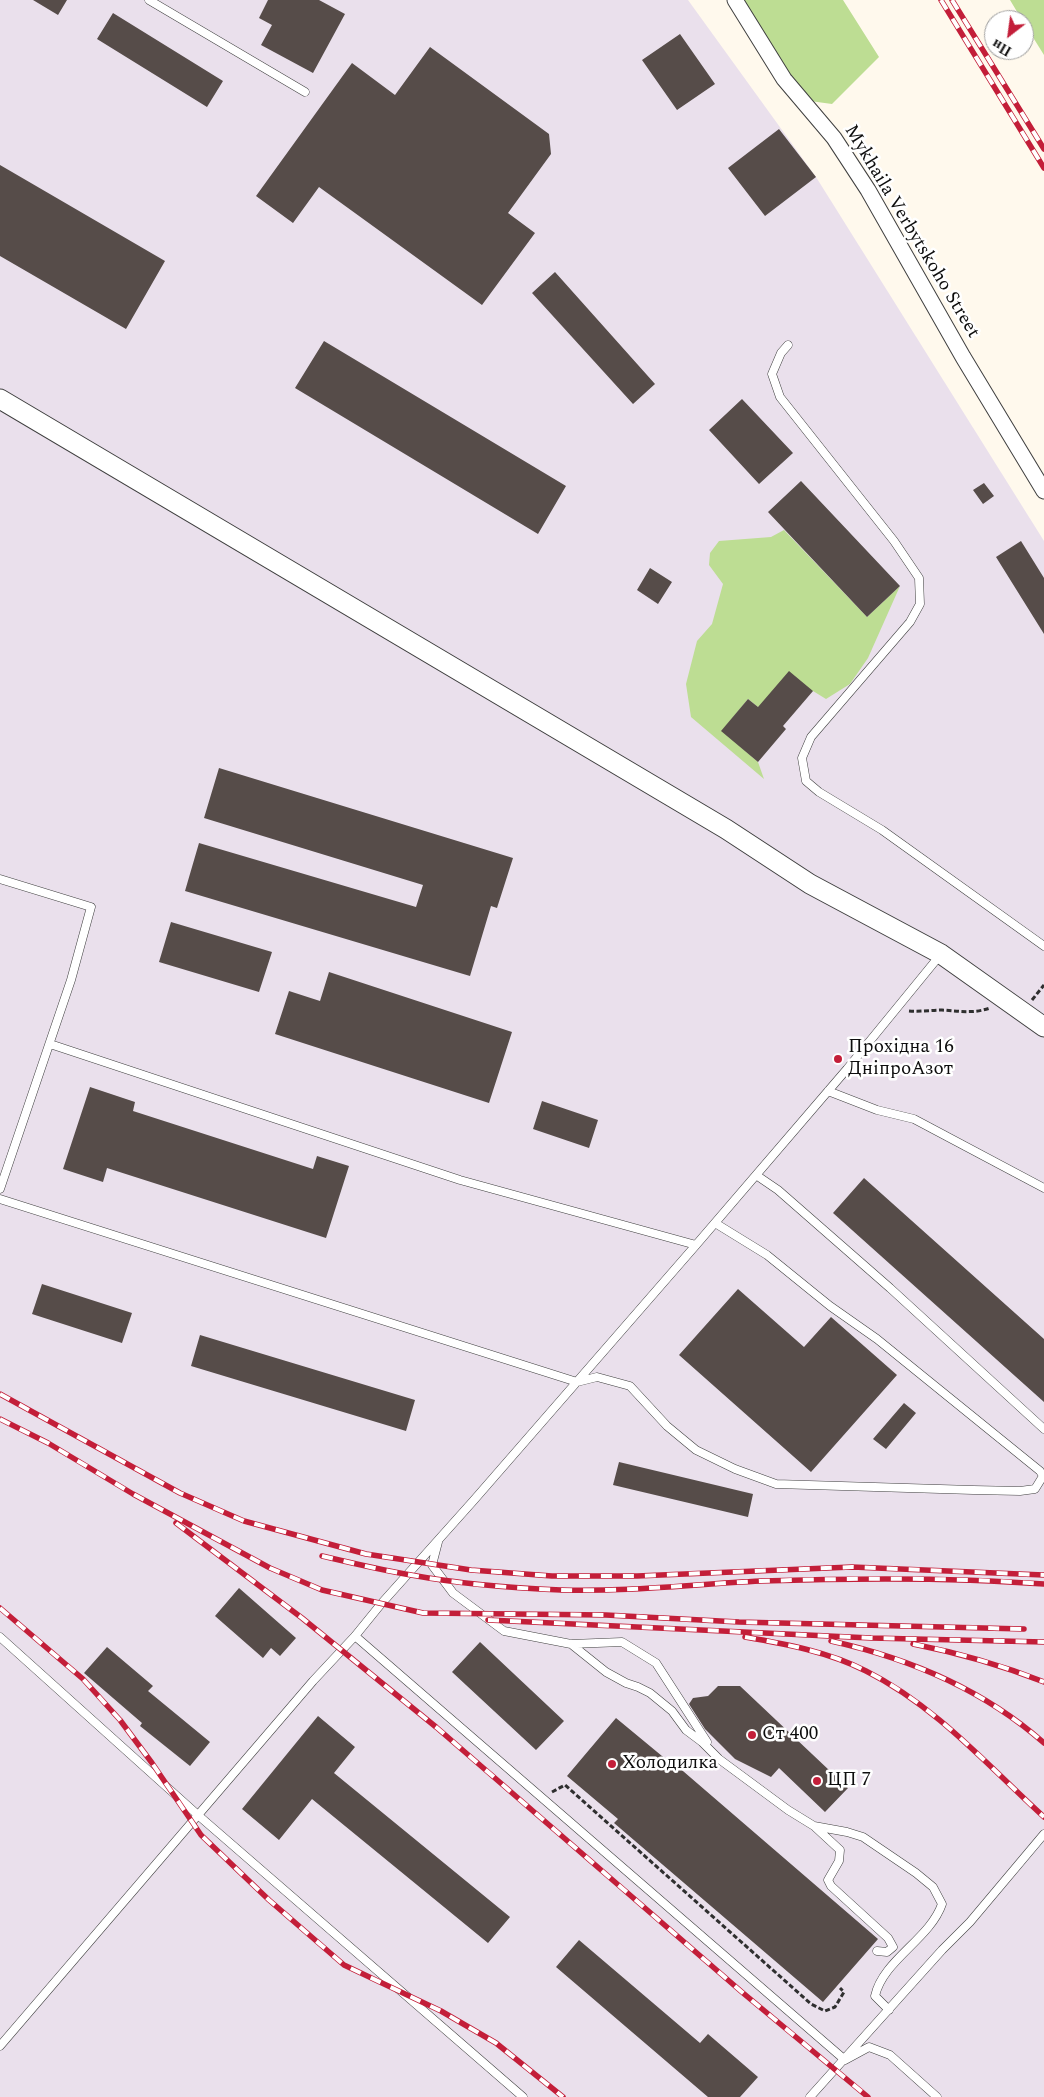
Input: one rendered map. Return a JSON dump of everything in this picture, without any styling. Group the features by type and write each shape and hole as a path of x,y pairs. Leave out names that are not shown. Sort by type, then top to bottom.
{"street":[{"name":"Mykhaila Verbytskoho Street","path":"735,0 784,79 834,138 868,190 963,356 1044,491"},
{"path":"0,399 717,824 810,884 940,954 1044,1027"}],"lane":[{"path":"149,0 305,92"},
{"path":"788,345 781,353 772,374 780,397 894,541 919,578 920,604 910,622 811,737 802,758 806,781 820,792 882,830 1044,946"},
{"path":"0,879 91,908 71,980 0,1189"},
{"path":"0,2046 199,1816 312,1681 355,1636 715,1223 828,1091 940,954"},
{"path":"50,1044 460,1180 696,1245"},
{"path":"828,1091 877,1110 914,1119 1044,1188"},
{"path":"756,1174 778,1190 912,1308 1044,1429"},
{"path":"0,1199 577,1382 597,1377 630,1386 667,1426 696,1450 776,1484 1020,1491 1035,1489 1044,1484"},
{"path":"715,1223 767,1255 830,1306 877,1339 1034,1466 1043,1476 1035,1489"},
{"path":"438,1540 432,1565 453,1593 504,1631 571,1644 622,1642 656,1663 714,1754"},
{"path":"355,1636 845,2060"},
{"path":"0,1637 199,1816 523,2097"},
{"path":"571,1644 606,1672 650,1693 672,1711 686,1730 743,1779 814,1826 840,1850 839,1862 828,1880 831,1886 888,1938 893,1947 887,1952 877,1951"},
{"path":"814,1826 863,1837 916,1873 933,1888 942,1904 931,1923 883,1977 875,1996 889,2010"},
{"path":"810,2097 942,1950 970,1922 1044,1834"},
{"path":"845,2060 869,2047 890,2055 937,2097"}],"path":[{"path":"895,1009 926,1012 940,1010 981,1012 998,1006 1023,1003 1034,999 1044,985"},
{"path":"545,1800 559,1787 565,1785 812,2004 825,2010 835,2007 844,1992 840,1988"}],"shaded area":[{"path":"0,0 688,0 816,177 1044,541 1044,2097 0,2097"}],"green space":[{"path":"741,0 843,0 879,57 832,104 810,101 787,73"},
{"path":"1010,0 1044,0 1044,55 1034,39 1034,10 1016,10"},
{"path":"784,530 867,617 900,586 868,658 850,684 826,699 813,691 758,707 748,699 722,731 758,762 764,779 691,717 686,684 697,641 712,624 723,584 709,565 710,553 719,541 771,537"}],"building":[{"path":"33,0 67,0 58,15"},
{"path":"268,0 319,0 345,14 313,73 261,45 272,25 259,18"},
{"path":"113,13 223,81 207,107 97,39"},
{"path":"680,34 715,84 677,110 642,60"},
{"path":"430,47 549,134 551,154 508,213 535,233 482,305 319,187 293,223 256,196 352,63 395,95"},
{"path":"779,129 816,177 765,216 728,168"},
{"path":"0,165 165,261 126,329 0,256"},
{"path":"555,272 655,384 633,404 532,293"},
{"path":"324,341 566,486 538,534 295,388"},
{"path":"742,399 793,453 759,484 709,430"},
{"path":"801,481 900,586 867,617 768,512"},
{"path":"984,483 994,496 983,504 973,490"},
{"path":"1021,541 1044,578 1044,634 996,557"},
{"path":"650,568 672,582 658,604 637,590"},
{"path":"789,671 813,691 783,726 786,729 758,762 721,731 748,699 758,707"},
{"path":"219,768 513,858 497,908 491,906 470,976 185,891 199,843 416,907 423,885 204,818"},
{"path":"171,922 272,952 259,992 159,962"},
{"path":"329,972 512,1032 489,1103 275,1034 289,991 320,1001"},
{"path":"90,1087 135,1102 133,1111 313,1169 317,1156 349,1166 326,1238 107,1168 103,1182 63,1169"},
{"path":"542,1101 598,1120 589,1148 533,1129"},
{"path":"864,1178 1044,1339 1044,1402 833,1213"},
{"path":"42,1284 132,1313 122,1343 32,1314"},
{"path":"738,1289 804,1347 831,1317 897,1375 811,1472 679,1355"},
{"path":"200,1335 415,1400 406,1431 191,1366"},
{"path":"904,1403 916,1413 886,1449 873,1439"},
{"path":"619,1462 753,1494 748,1517 613,1485"},
{"path":"239,1588 296,1638 280,1656 271,1648 263,1658 215,1616"},
{"path":"480,1642 564,1721 536,1750 452,1672"},
{"path":"107,1647 153,1686 148,1691 210,1742 190,1766 140,1726 142,1723 84,1673"},
{"name":"Ст 400","path":"718,1686 740,1686 848,1788 825,1812 779,1768 771,1777 735,1759 705,1729 689,1704 693,1698 708,1696"},
{"path":"318,1716 355,1747 334,1773 510,1917 488,1943 312,1799 279,1840 242,1809"},
{"path":"616,1718 668,1761 669,1759 878,1939 823,2002 614,1823 618,1819 567,1776"},
{"path":"579,1940 700,2043 708,2034 758,2077 740,2097 708,2097 556,1967"}],"railway":[{"path":"941,0 1044,168"},
{"path":"952,0 1044,149"},
{"path":"0,1394 180,1493 244,1521 366,1554 471,1570 552,1576 637,1576 852,1567 1044,1575"},
{"path":"0,1419 48,1443 133,1494 270,1568 322,1590 423,1613 606,1615 739,1622 1024,1629"},
{"path":"176,1523 302,1618 436,1727 743,1993 868,2097"},
{"path":"322,1556 389,1571 448,1581 504,1587 561,1590 611,1590 761,1581 832,1579 938,1579 1044,1584"},
{"path":"0,1608 83,1679 120,1720 201,1835 269,1900 344,1965 441,2011 496,2043 563,2097"},
{"path":"488,1620 871,1638 1044,1642"},
{"path":"745,1637 822,1654 852,1664 891,1685 938,1719 1044,1817"},
{"path":"831,1641 888,1657 944,1678 996,1707 1044,1743"},
{"path":"913,1644 980,1660 1044,1682"}],"place":[{"name":"Прохідна 16 ДніпроАзот","path":"838,1059"},
{"name":"Ст 400","path":"752,1735"},
{"name":"Холодилка","path":"612,1764"},
{"name":"ЦП 7","path":"817,1781"}]}
